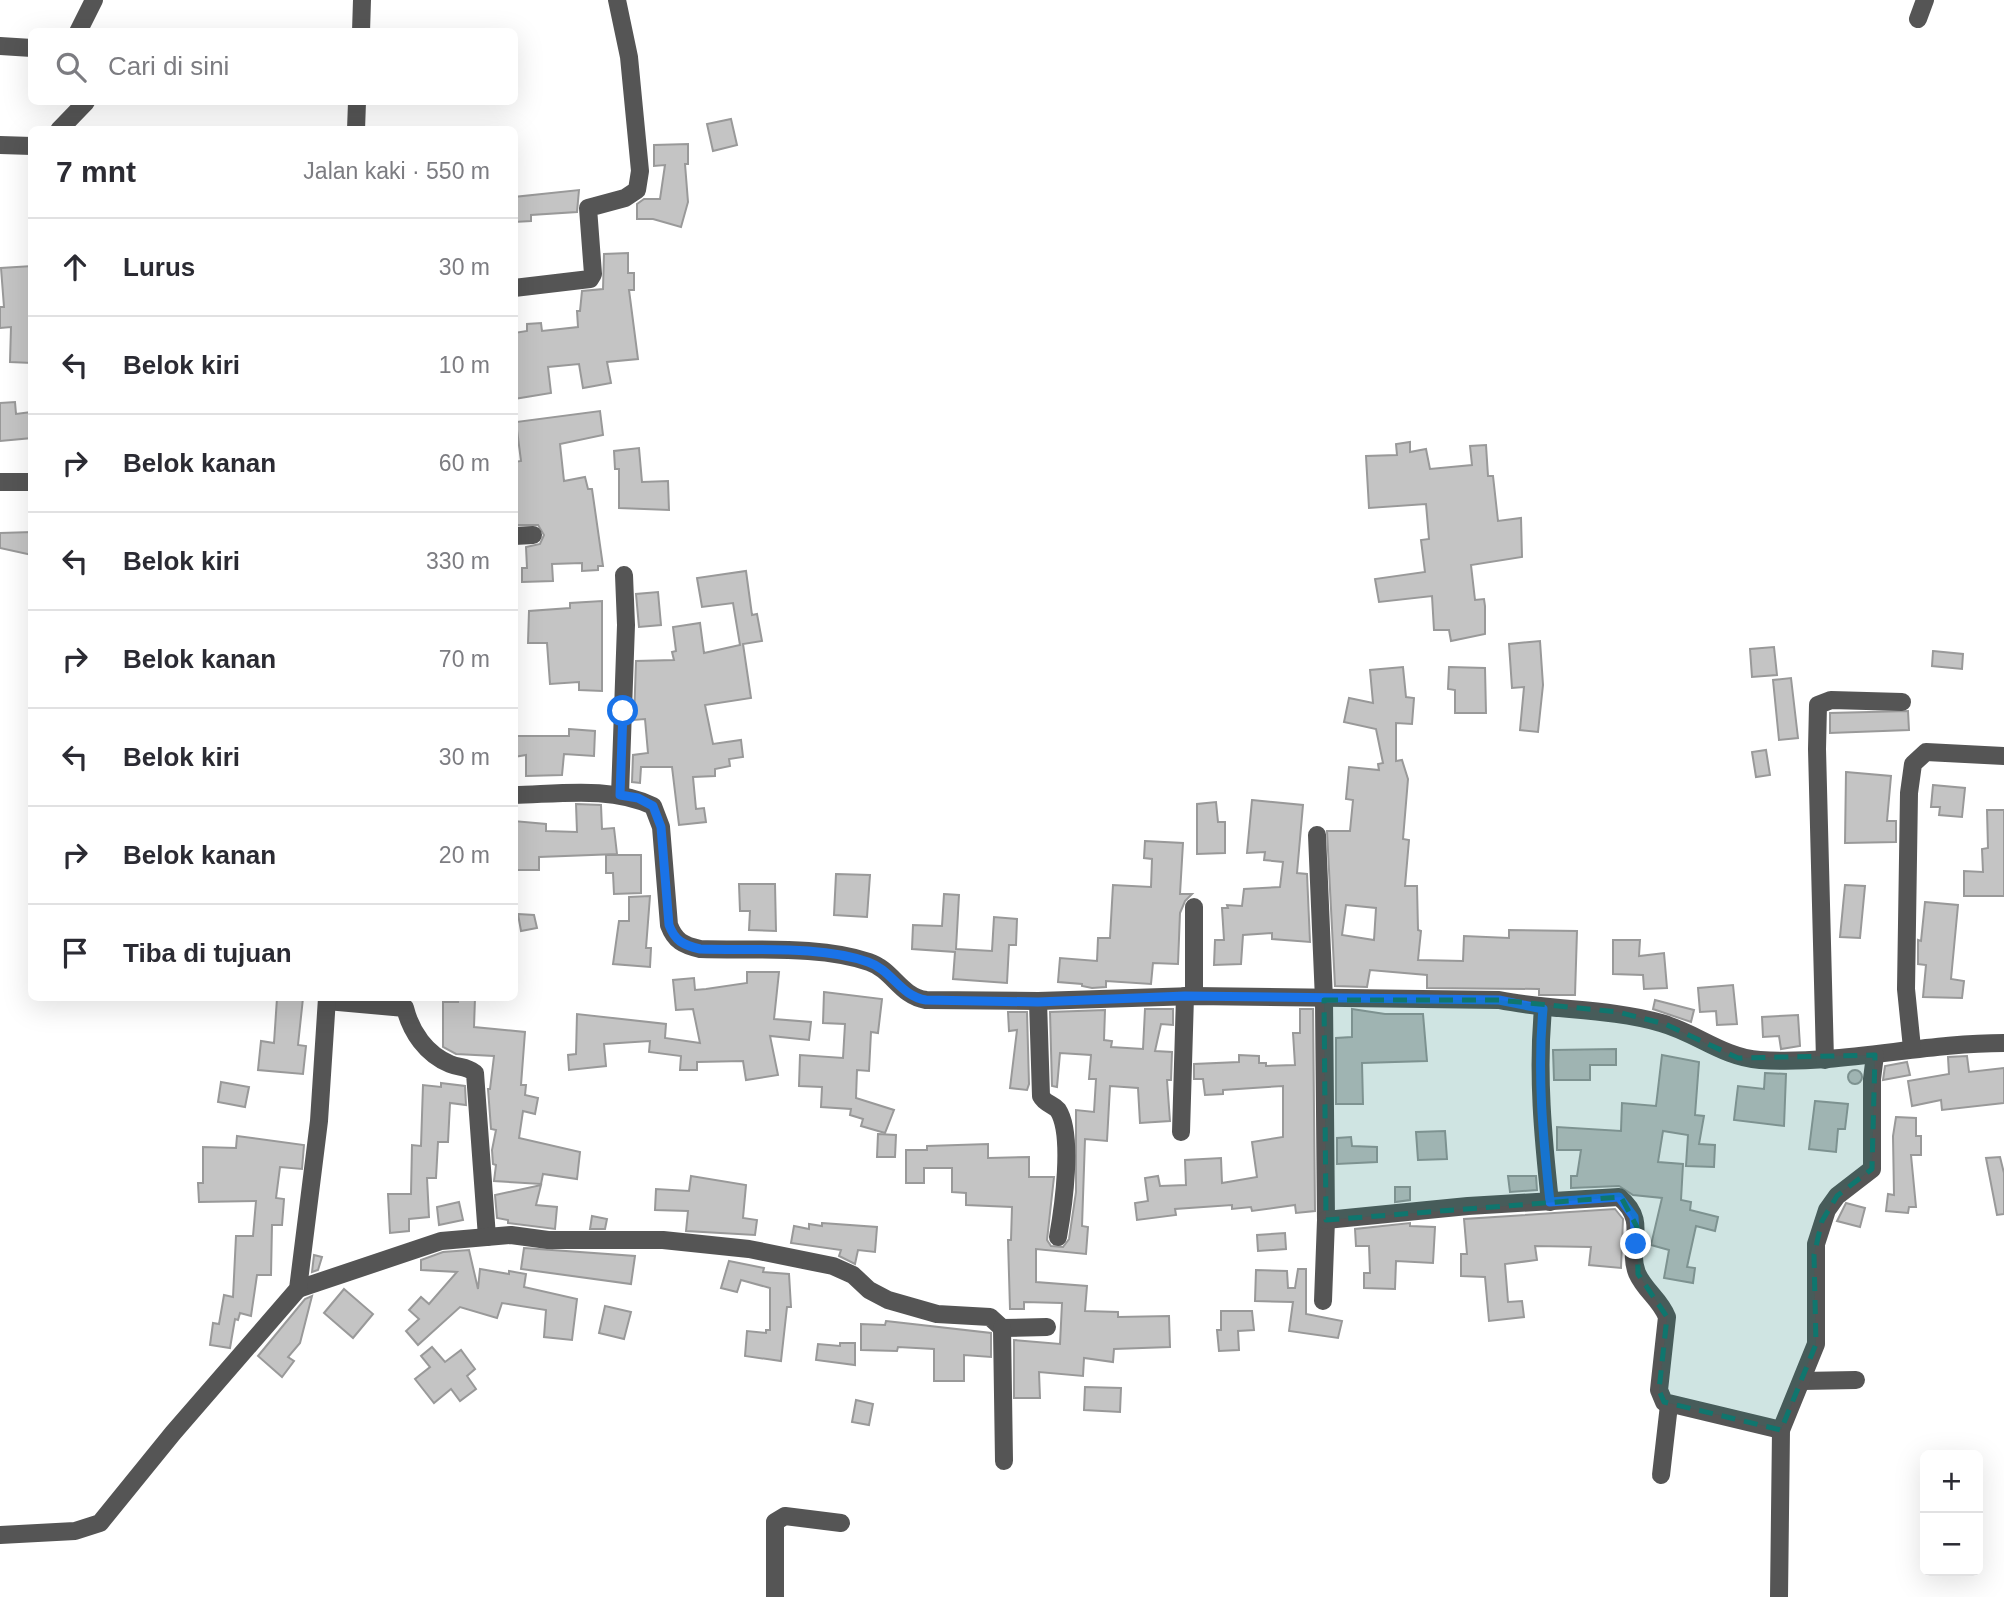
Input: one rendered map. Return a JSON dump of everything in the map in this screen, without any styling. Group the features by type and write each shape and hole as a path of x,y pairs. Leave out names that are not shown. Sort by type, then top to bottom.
{"street":[{"path":"80,28 94,0"},
{"path":"361,28 362,0"},
{"path":"518,288 590,279 593,267 588,208 625,198 636,190 640,171 629,57 617,0"},
{"path":"1918,19 1925,0"},
{"path":"0,46 28,48"},
{"path":"62,126 79,105"},
{"path":"356,126 358,105"},
{"path":"0,145 28,146"},
{"path":"0,482 28,482"},
{"path":"620,795 626,625 624,575"},
{"path":"1825,1060 1816,749 1818,705 1831,700 1902,702"},
{"path":"1912,1048 1906,989 1909,793 1913,764 1926,752 2004,757"},
{"path":"518,795 620,795 638,798 653,806 661,827 669,925 673,935 685,945 700,949 839,954 878,965 908,995 926,1000 1038,1002 1189,996 1324,1000 1499,1000 1543,1009 1619,1012 1665,1024 1738,1058 1825,1060 1912,1048 2004,1043"},
{"path":"1317,835 1324,1000 1326,1220 1323,1301"},
{"path":"1181,1132 1194,907"},
{"path":"298,1289 319,1121 327,1001"},
{"path":"344,1001 405,1008 410,1028 426,1048 451,1064 464,1065 475,1073 487,1237"},
{"path":"1038,1002 1041,1097 1058,1111 1065,1145 1066,1192 1058,1237"},
{"path":"1543,1009 1540,1046 1541,1123 1550,1202"},
{"path":"1779,1597 1781,1430 1816,1344 1814,1255 1822,1221 1837,1196 1872,1169 1872,1079 1875,1055"},
{"path":"1326,1220 1468,1206 1619,1197 1634,1217 1637,1227 1633,1261 1637,1274 1667,1317 1659,1390 1664,1402 1781,1430"},
{"path":"0,1535 75,1531 100,1524 182,1423 298,1289 440,1241 487,1237 663,1240 749,1249 833,1266 853,1275 869,1290 888,1300 937,1314 990,1317 1002,1328 1046,1327"},
{"path":"1002,1328 1004,1461"},
{"path":"1801,1381 1856,1380"},
{"path":"1661,1475 1670,1405"},
{"path":"775,1597 775,1522 785,1516 841,1523"}],"highlighted area":[{"path":"1324,1000 1499,1000 1618,1012 1665,1024 1738,1058 1875,1055 1872,1169 1837,1196 1822,1221 1814,1255 1816,1344 1781,1430 1664,1402 1659,1390 1667,1317 1638,1274 1637,1227 1621,1197 1326,1220"}],"building":[{"path":"731,119 737,145 713,151 707,124"},
{"path":"688,144 688,164 685,164 688,202 681,227 653,219 637,219 637,204 644,199 660,199 665,165 654,166 654,145"},
{"path":"579,190 577,212 531,215 531,221 518,222 518,197"},
{"path":"628,253 628,273 634,273 634,290 629,290 638,359 607,362 611,383 583,388 579,364 548,367 551,393 518,398 518,332 527,331 527,324 541,323 542,331 578,327 577,311 580,311 582,291 603,289 604,254"},
{"path":"28,266 28,363 10,362 11,327 0,328 0,307 4,307 1,268"},
{"path":"15,402 16,414 28,412 28,438 0,441 0,403"},
{"path":"600,411 603,435 560,444 564,481 585,477 588,489 592,489 603,566 598,566 598,570 582,571 582,563 552,564 553,581 522,582 522,568 527,568 526,547 540,544 544,535 538,525 518,525 518,461 521,461 518,422"},
{"path":"1410,442 1410,452 1426,449 1430,469 1472,465 1470,446 1486,445 1488,476 1493,476 1498,521 1521,518 1522,557 1471,565 1475,600 1484,599 1485,634 1451,641 1449,630 1434,630 1432,596 1379,602 1375,579 1425,572 1421,540 1429,539 1426,504 1369,508 1366,456 1397,455 1396,444"},
{"path":"639,448 642,482 668,481 669,510 619,508 619,469 615,469 614,451"},
{"path":"28,532 28,554 0,548 0,533"},
{"path":"746,571 752,615 757,614 762,641 743,644 751,698 705,705 713,744 741,740 743,757 729,759 730,766 715,769 715,776 693,777 696,809 704,808 706,822 679,825 672,767 641,767 640,783 632,782 633,755 648,753 645,719 634,720 636,661 674,660 672,652 676,651 673,627 700,623 704,653 740,645 733,603 702,607 697,578"},
{"path":"658,592 661,625 639,627 636,594"},
{"path":"602,601 602,691 579,690 579,682 550,684 547,643 528,643 529,611 570,608 570,603"},
{"path":"1540,641 1543,685 1538,732 1520,730 1524,687 1512,688 1509,644"},
{"path":"1774,647 1777,675 1752,677 1750,649"},
{"path":"1933,651 1963,654 1962,669 1932,666"},
{"path":"1403,667 1406,697 1414,698 1412,724 1396,723 1396,761 1402,760 1408,779 1403,839 1409,840 1405,886 1417,886 1418,930 1421,931 1418,960 1463,961 1464,936 1509,938 1509,930 1577,931 1575,995 1539,995 1539,989 1427,988 1427,975 1370,970 1367,987 1335,986 1327,831 1350,831 1353,800 1346,799 1349,767 1379,770 1378,764 1383,763 1376,729 1344,722 1349,698 1373,703 1370,670","holes":["1346,905 1376,908 1374,940 1342,935"]},
{"path":"1449,667 1485,668 1486,713 1455,713 1455,690 1448,689"},
{"path":"1791,678 1798,738 1779,740 1773,680"},
{"path":"1908,711 1909,730 1830,733 1830,713"},
{"path":"569,729 595,731 594,756 564,754 562,775 526,776 526,755 518,756 518,736 569,736"},
{"path":"1766,750 1770,775 1756,777 1752,752"},
{"path":"1846,772 1891,776 1887,821 1896,821 1896,842 1845,843"},
{"path":"1933,785 1965,788 1962,817 1939,815 1940,807 1931,807"},
{"path":"1252,800 1303,805 1297,873 1307,874 1310,942 1272,939 1272,933 1243,935 1241,964 1214,965 1215,940 1224,940 1222,908 1228,908 1227,905 1242,906 1244,889 1280,887 1283,862 1264,860 1265,852 1247,853"},
{"path":"1216,802 1218,822 1225,822 1225,853 1197,854 1197,804"},
{"path":"576,804 601,805 602,829 614,828 617,854 539,857 539,870 518,870 518,821 546,824 546,831 577,832"},
{"path":"1987,810 2004,810 2004,896 1964,896 1964,871 1983,872 1982,849 1988,848"},
{"path":"1145,841 1183,843 1180,894 1192,894 1185,901 1180,913 1178,964 1153,963 1151,984 1106,981 1106,987 1092,988 1082,984 1058,982 1060,958 1097,961 1098,938 1110,938 1113,885 1151,887 1152,859 1144,858"},
{"path":"606,855 641,855 641,893 614,894 613,873 606,873"},
{"path":"836,874 870,875 867,917 834,915"},
{"path":"739,884 775,884 776,931 749,930 750,911 740,911"},
{"path":"1845,885 1865,886 1860,938 1840,937"},
{"path":"944,894 959,895 956,949 992,951 994,917 1017,919 1016,945 1009,945 1007,983 953,979 955,952 912,949 913,925 942,926"},
{"path":"650,896 646,948 651,948 650,967 613,964 619,921 629,921 629,897"},
{"path":"1925,902 1958,905 1951,979 1964,981 1962,998 1923,997 1926,965 1918,964 1918,940 1921,941"},
{"path":"518,914 534,915 537,928 521,931"},
{"path":"1613,940 1640,940 1639,956 1664,953 1667,988 1644,989 1643,975 1613,974"},
{"path":"747,972 779,972 774,1019 811,1022 809,1040 770,1036 778,1075 746,1080 743,1061 697,1062 697,1070 680,1070 681,1056 649,1052 650,1041 604,1044 606,1066 569,1070 568,1055 576,1054 577,1014 666,1024 665,1038 700,1043 693,1009 676,1010 673,980 694,978 695,990 706,989 747,983"},
{"path":"1733,985 1737,1024 1717,1025 1716,1011 1700,1012 1698,988"},
{"path":"824,992 882,999 878,1033 871,1032 869,1071 857,1070 856,1098 894,1110 885,1133 861,1126 863,1119 850,1115 851,1109 821,1107 822,1087 799,1086 800,1055 843,1058 845,1024 823,1023"},
{"path":"1655,1000 1694,1010 1691,1022 1653,1009"},
{"path":"277,1001 303,1001 298,1045 306,1046 303,1074 258,1070 261,1041 274,1043"},
{"path":"475,1001 474,1027 525,1032 521,1085 526,1085 525,1095 538,1098 535,1114 523,1111 519,1138 580,1152 577,1179 543,1174 541,1184 494,1181 496,1165 493,1164 492,1150 496,1130 491,1129 488,1089 494,1056 456,1054 443,1047 443,1002"},
{"path":"1145,1009 1173,1009 1173,1025 1161,1024 1155,1051 1172,1052 1171,1080 1167,1080 1170,1121 1140,1123 1138,1088 1110,1086 1107,1141 1085,1139 1082,1226 1088,1227 1086,1254 1036,1249 1036,1282 1087,1286 1085,1311 1118,1312 1118,1317 1169,1316 1170,1347 1114,1349 1113,1362 1084,1358 1083,1376 1039,1372 1040,1398 1014,1398 1014,1340 1060,1344 1062,1303 1024,1302 1024,1309 1010,1309 1008,1240 1011,1240 1012,1207 966,1205 966,1193 952,1192 952,1168 924,1168 924,1183 906,1183 906,1150 927,1150 927,1146 988,1144 988,1158 1029,1157 1029,1177 1054,1177 1047,1240 1051,1246 1063,1247 1069,1239 1076,1192 1076,1110 1094,1112 1096,1079 1089,1079 1091,1055 1060,1053 1057,1087 1052,1086 1050,1012 1105,1010 1104,1040 1112,1041 1111,1047 1143,1049"},
{"path":"1300,1009 1313,1009 1315,1211 1296,1213 1295,1205 1252,1211 1251,1207 1232,1209 1232,1205 1175,1209 1176,1215 1137,1220 1135,1203 1148,1201 1145,1178 1158,1176 1160,1186 1186,1185 1185,1160 1221,1158 1222,1183 1257,1177 1252,1142 1283,1137 1283,1086 1223,1090 1223,1094 1205,1095 1203,1079 1194,1079 1194,1064 1239,1062 1239,1055 1259,1056 1259,1063 1266,1063 1266,1066 1295,1065 1293,1033 1300,1033"},
{"path":"1352,1009 1385,1014 1423,1014 1427,1061 1362,1063 1363,1104 1336,1104 1336,1038 1352,1037"},
{"path":"1008,1012 1027,1012 1027,1090 1010,1088 1017,1030 1009,1031"},
{"path":"1798,1015 1800,1046 1781,1049 1779,1036 1763,1037 1762,1017"},
{"path":"1616,1049 1616,1065 1590,1065 1590,1080 1554,1080 1553,1050"},
{"path":"1662,1055 1699,1062 1695,1115 1704,1116 1699,1144 1715,1145 1714,1167 1686,1166 1688,1135 1663,1131 1658,1162 1683,1164 1681,1200 1691,1202 1690,1210 1718,1217 1715,1231 1696,1226 1687,1267 1695,1268 1693,1283 1664,1278 1669,1250 1651,1245 1662,1198 1633,1195 1619,1186 1571,1188 1571,1176 1577,1176 1581,1150 1557,1150 1557,1127 1621,1131 1622,1103 1656,1106"},
{"path":"1967,1056 1969,1072 2004,1068 2004,1103 1942,1110 1941,1100 1912,1106 1908,1081 1949,1074 1948,1057"},
{"path":"1907,1062 1910,1075 1883,1080 1885,1066"},
{"path":"1852,1070 1858,1070 1862,1077 1858,1084 1852,1084 1848,1080 1848,1074"},
{"path":"1765,1073 1786,1074 1784,1126 1734,1120 1738,1086 1764,1089"},
{"path":"221,1082 249,1087 245,1107 218,1102"},
{"path":"441,1083 465,1086 466,1105 450,1103 448,1142 438,1142 436,1178 427,1178 429,1217 409,1219 409,1231 390,1233 388,1194 411,1194 412,1145 421,1146 423,1085 441,1087"},
{"path":"1815,1101 1848,1104 1845,1129 1838,1129 1836,1152 1809,1149"},
{"path":"1896,1117 1916,1118 1916,1136 1921,1136 1921,1155 1911,1155 1916,1207 1909,1207 1908,1213 1886,1211 1888,1194 1894,1195 1893,1136"},
{"path":"1445,1131 1447,1159 1418,1160 1416,1132"},
{"path":"878,1134 896,1135 895,1157 877,1157"},
{"path":"237,1136 304,1145 302,1169 280,1167 276,1198 284,1199 282,1225 272,1225 271,1275 257,1275 251,1316 240,1313 238,1320 235,1319 230,1348 210,1345 213,1323 219,1324 224,1295 233,1297 236,1236 253,1236 256,1201 199,1202 198,1183 203,1183 203,1147 236,1148"},
{"path":"1351,1137 1352,1146 1377,1147 1377,1162 1337,1164 1337,1138"},
{"path":"2000,1157 2004,1173 2004,1214 1997,1215 1986,1158"},
{"path":"691,1176 746,1185 743,1218 757,1220 755,1235 686,1231 688,1211 655,1210 656,1189 689,1191"},
{"path":"1508,1176 1536,1176 1537,1190 1510,1192"},
{"path":"541,1185 536,1205 557,1207 555,1229 508,1223 508,1220 497,1218 495,1195"},
{"path":"1395,1187 1410,1187 1410,1200 1395,1202"},
{"path":"459,1202 463,1220 439,1225 437,1207"},
{"path":"1846,1203 1865,1208 1860,1227 1837,1221"},
{"path":"1615,1209 1623,1219 1621,1268 1589,1265 1591,1247 1535,1246 1537,1260 1505,1264 1508,1302 1522,1301 1524,1317 1489,1321 1485,1277 1461,1276 1461,1254 1467,1254 1464,1219"},
{"path":"592,1216 607,1219 605,1229 590,1229"},
{"path":"822,1223 877,1227 875,1252 858,1250 855,1264 839,1256 841,1250 791,1243 794,1226 809,1229 809,1224 822,1226"},
{"path":"1410,1223 1410,1226 1435,1227 1433,1263 1396,1261 1395,1289 1364,1288 1364,1273 1370,1273 1369,1246 1356,1246 1355,1229"},
{"path":"1285,1233 1286,1249 1258,1251 1257,1235"},
{"path":"524,1248 635,1256 631,1284 521,1269"},
{"path":"469,1250 478,1289 480,1269 509,1274 509,1271 526,1274 524,1287 577,1299 572,1340 544,1337 546,1310 502,1303 497,1318 460,1307 418,1345 406,1331 419,1319 409,1310 421,1297 429,1304 457,1272 421,1270 421,1260 443,1252"},
{"path":"314,1255 322,1257 318,1270 312,1272"},
{"path":"729,1261 764,1268 763,1272 789,1274 791,1307 787,1307 781,1361 745,1356 747,1331 766,1333 766,1330 770,1330 770,1288 741,1280 737,1292 721,1288"},
{"path":"1298,1269 1306,1269 1306,1314 1342,1321 1338,1338 1289,1331 1293,1302 1255,1301 1256,1270 1287,1271 1288,1288 1295,1288"},
{"path":"344,1289 373,1314 353,1338 324,1313"},
{"path":"312,1296 300,1343 288,1357 294,1361 282,1377 258,1356 305,1299"},
{"path":"605,1306 631,1312 624,1339 599,1333"},
{"path":"1221,1311 1252,1311 1254,1330 1238,1331 1239,1350 1219,1351 1217,1330 1221,1330"},
{"path":"886,1321 991,1333 991,1357 964,1355 964,1381 934,1381 934,1349 898,1347 897,1351 861,1350 861,1324 885,1325"},
{"path":"840,1343 855,1343 855,1365 816,1360 818,1344 840,1346"},
{"path":"432,1347 445,1362 461,1350 475,1369 467,1376 476,1389 460,1401 451,1389 434,1403 415,1379 430,1367 421,1356"},
{"path":"1085,1387 1121,1388 1120,1412 1084,1410"},
{"path":"856,1400 873,1404 869,1425 852,1422"}],"route":[{"path":"623,711 620,795 638,798 653,806 661,827 669,925 678,942 700,949 839,954 866,960 886,970 908,995 926,1000 1038,1002 1185,996 1324,1000 1499,1000 1543,1009 1540,1046 1541,1123 1550,1202 1619,1197 1634,1217 1637,1227 1636,1244"}]}
